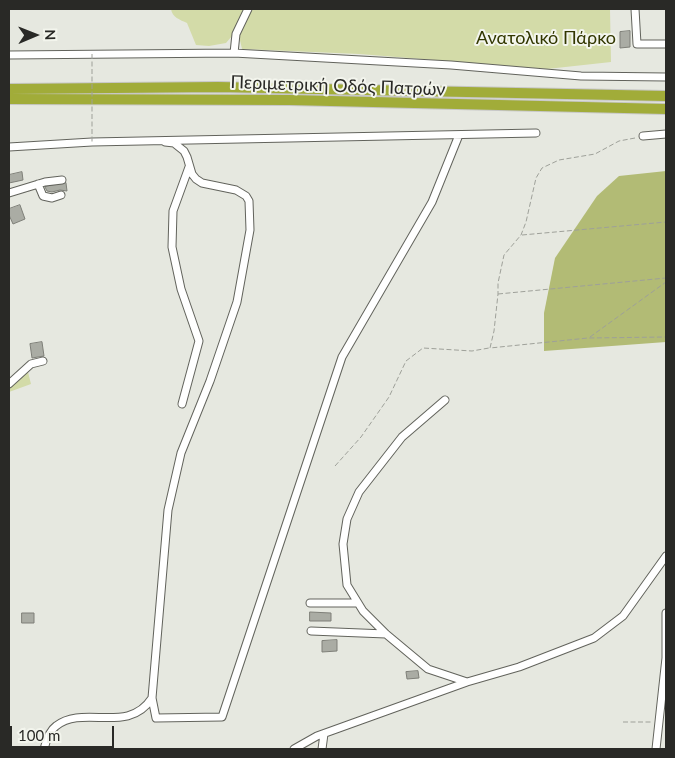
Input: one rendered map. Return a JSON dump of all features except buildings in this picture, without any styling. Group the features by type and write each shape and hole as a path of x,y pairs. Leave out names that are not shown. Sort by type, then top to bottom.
{"highway":[{"name":"Περιμετρική Οδός Πατρών","path":"9,89 218,87 666,96"},
{"name":"Περιμετρική Οδός Πατρών","path":"9,99 289,100 666,109"}],"street":[{"path":"234,54 236,34 248,9"},
{"path":"635,9 637,44 666,44"},
{"path":"9,55 234,54 452,64 581,76 666,76"},
{"path":"9,147 92,142 536,133"},
{"path":"644,136 666,134"},
{"path":"165,142 174,143 180,147 187,157 196,179 202,183 236,190 246,196 249,201 250,230 237,302 210,382 181,453 168,510 152,698 156,718 222,718 342,356 432,202 459,135"},
{"path":"182,404 199,341 181,288 172,247 173,211 190,167"},
{"path":"9,193 38,184 62,180"},
{"path":"38,184 43,196 52,198 60,195"},
{"path":"9,384 31,364 43,361"},
{"path":"445,400 402,437 359,492 347,519 343,544 347,585 363,611 386,634 428,669 468,682"},
{"path":"294,749 324,734 468,682 520,666 594,638 623,616 666,556"},
{"path":"310,603 358,603"},
{"path":"656,749 666,658 666,613"},
{"path":"311,631 386,634"},
{"path":"44,749 47,737 55,726 65,721 136,714 147,706 152,698"},
{"path":"322,749 324,734"}],"path":[{"path":"92,54 92,142"},
{"path":"490,348 494,331 498,283 504,255 521,235 526,222 536,178 542,168 559,160 595,154 619,141 644,136"},
{"path":"521,235 666,222"},
{"path":"498,294 666,278"},
{"path":"588,338 666,282"},
{"path":"336,466 361,437 389,397 406,361 423,348 472,351 588,338 666,337"},
{"path":"623,722 659,722"}],"green space":[{"path":"171,9 246,9 232,36 226,43 209,46 196,45 187,23 175,16"},
{"name":"Ανατολικό Πάρκο","path":"252,9 610,9 611,62 547,69 359,54 242,49 239,36"},
{"path":"666,171 666,342 544,351 544,313 555,258 597,196 619,176"},
{"path":"28,372 31,384 9,392 9,389"}]}
